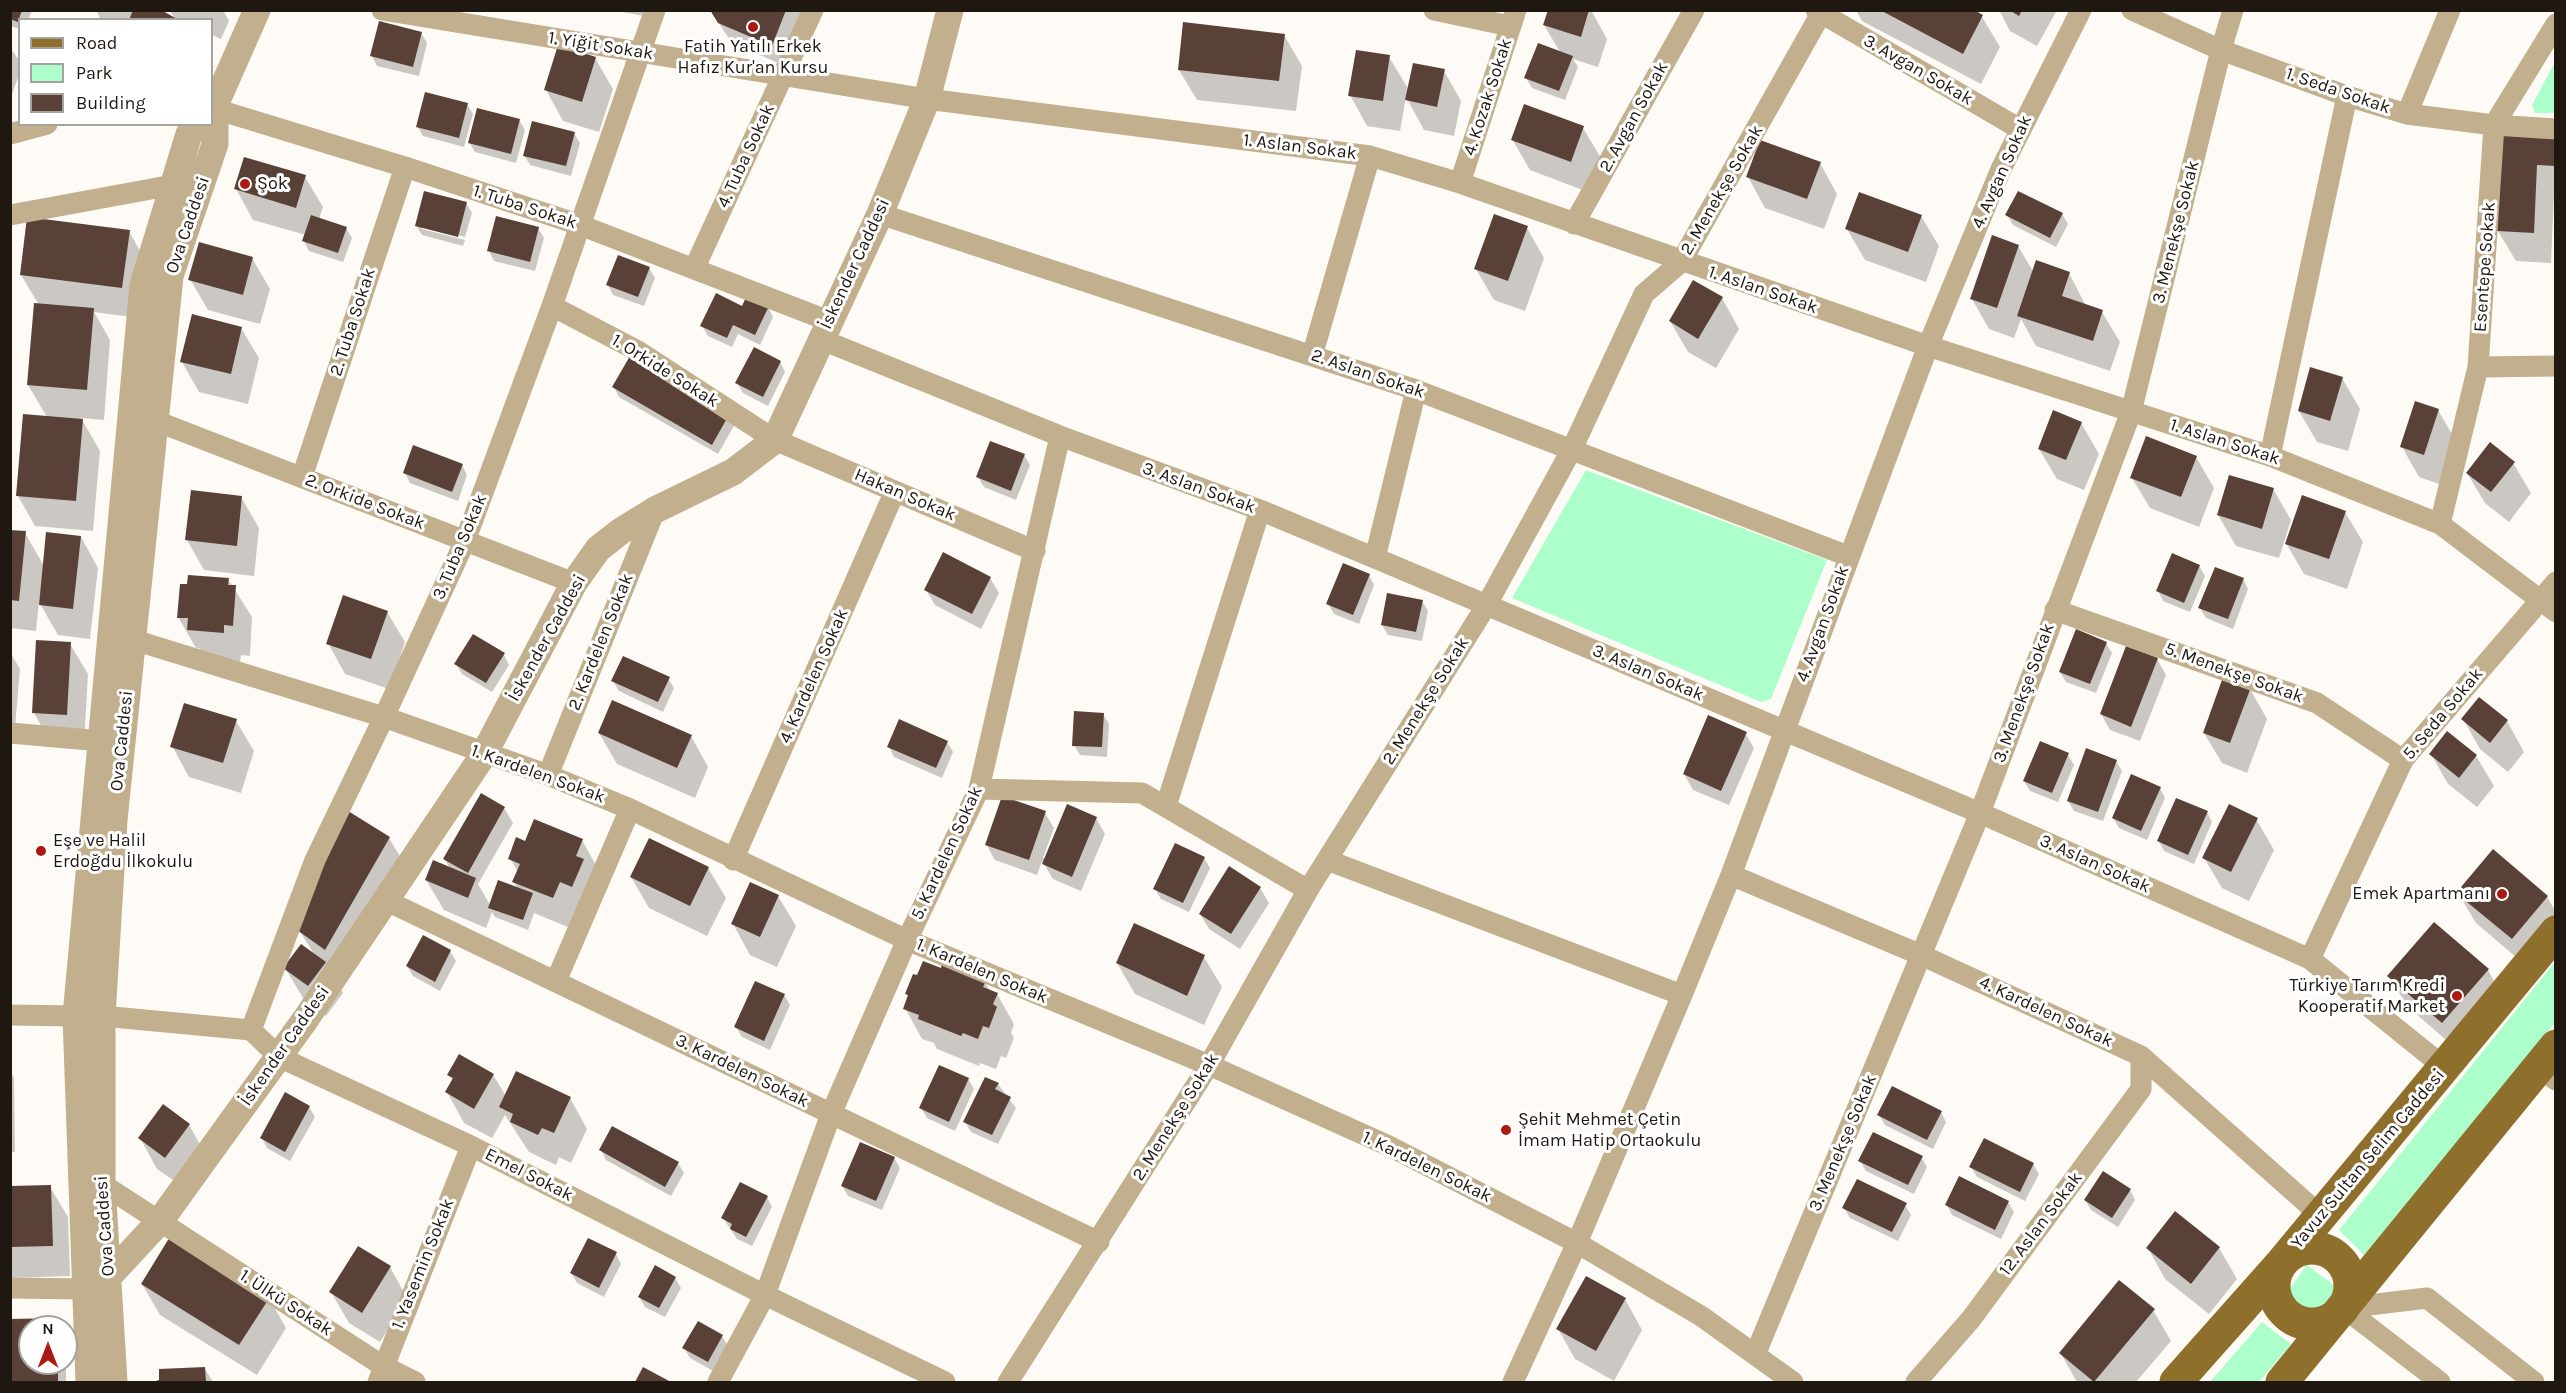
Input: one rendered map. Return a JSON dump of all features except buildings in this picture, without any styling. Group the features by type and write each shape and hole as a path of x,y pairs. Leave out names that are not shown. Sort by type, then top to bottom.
{"main road":[{"name":"Yavuz Sultan Selim Caddesi","path":"2176,1383 2280,1265 2556,932"},
{"path":"2282,1383 2549,1064"},
{"path":"2311,1248 2323,1249 2334,1254 2348,1273 2350,1291 2344,1308 2325,1322 2302,1323 2291,1318 2282,1310 2276,1299 2274,1288 2280,1265 2294,1254 2311,1248"}],"street":[{"name":"Ova Caddesi","path":"213,104 257,10"},
{"name":"1. Yiğit Sokak","path":"382,10 461,17 640,52 927,99"},
{"name":"3. Tuba Sokak","path":"251,1030 315,860 465,541 552,306 655,10"},
{"name":"4. Tuba Sokak","path":"694,270 813,10"},
{"name":"İskender Caddesi","path":"84,1289 109,1276 160,1221 279,1057 484,754 574,583 598,549 621,531 655,510 733,471 775,440 880,214 927,99 950,10"},
{"path":"1434,10 1513,18"},
{"name":"2. Avgan Sokak","path":"1574,224 1694,10"},
{"name":"4. Avgan Sokak","path":"1513,1383 1577,1243 1683,995 1731,875 1848,555 1928,346 2020,129 2081,10"},
{"name":"1. Seda Sokak","path":"2132,10 2221,50 2347,96 2407,114 2494,125 2556,129"},
{"name":"3. Menekşe Sokak","path":"1755,1355 1980,813 2131,412 2233,10"},
{"path":"2407,114 2450,10"},
{"name":"3. Avgan Sokak","path":"1820,12 2020,129"},
{"name":"2. Menekşe Sokak","path":"1008,1383 1209,1065 1308,890 1486,606 1572,449 1644,294 1681,262 1820,12"},
{"name":"4. Kozak Sokak","path":"1460,183 1513,18"},
{"name":"Esentepe Sokak","path":"2440,524 2478,367 2494,125 2556,24"},
{"path":"2270,456 2347,96"},
{"name":"1. Aslan Sokak","path":"927,99 1370,156 1460,183 1681,262 1928,346 2270,456 2440,524 2548,606"},
{"name":"1. Tuba Sokak","path":"213,114 405,167 580,225 694,270 825,330"},
{"path":"10,134 39,126"},
{"name":"Ova Caddesi","path":"114,1383 109,1276 89,1016 114,820 122,637 143,285 189,134 197,126"},
{"name":"Ova Caddesi","path":"89,1383 84,1289 89,1016 101,741 122,637 156,421 170,276 215,144 212,126"},
{"path":"1312,356 1370,156"},
{"name":"2. Tuba Sokak","path":"302,477 405,167"},
{"path":"10,216 173,185"},
{"name":"2. Aslan Sokak","path":"880,214 1416,390 1848,555"},
{"name":"1. Orkide Sokak","path":"552,306 638,351 775,440"},
{"name":"3. Aslan Sokak","path":"825,330 1060,436 1260,510 1375,558 1980,813 2310,958 2444,1067"},
{"path":"2478,367 2556,366"},
{"path":"1375,558 1416,390"},
{"name":"2. Orkide Sokak","path":"156,421 574,583"},
{"name":"5. Kardelen Sokak","path":"718,1383 765,1295 831,1114 907,940 979,789 1060,436"},
{"name":"Hakan Sokak","path":"775,440 1035,551"},
{"name":"4. Kardelen Sokak","path":"733,860 895,491"},
{"name":"2. Kardelen Sokak","path":"548,775 655,510"},
{"path":"1166,806 1260,510"},
{"name":"5. Seda Sokak","path":"2310,958 2403,760 2548,606 2556,582"},
{"name":"5. Menekşe Sokak","path":"2055,610 2317,703 2403,760"},
{"name":"1. Kardelen Sokak","path":"122,637 384,717 548,775 630,809 733,860 907,940 1209,1065 1389,1146 1577,1243 1701,1316 1793,1383"},
{"path":"10,733 101,741"},
{"path":"979,789 1142,793 1308,890"},
{"path":"556,981 630,809"},
{"path":"1327,860 1683,995"},
{"name":"4. Kardelen Sokak","path":"1731,875 1921,955 2141,1056 2320,1215"},
{"name":"3. Kardelen Sokak","path":"386,900 1099,1242"},
{"path":"10,1015 89,1016 251,1030"},
{"name":"Emel Sokak","path":"251,1030 279,1057 471,1146 945,1383"},
{"name":"12. Aslan Sokak","path":"1916,1383 1971,1319 2141,1089 2141,1056"},
{"name":"1. Yasemin Sokak","path":"380,1374 471,1146"},
{"name":"1. Ülkü Sokak","path":"102,1184 160,1221 380,1374 415,1383"},
{"path":"10,1288 84,1289"},
{"path":"2344,1308 2427,1298 2534,1383"},
{"path":"2344,1308 2440,1383"}],"green space":[{"path":"2555,62 2555,113 2535,113 2532,105"},
{"path":"1586,470 1827,560 1771,699 1761,702 1512,598"},
{"path":"2555,962 2555,1023 2364,1255 2339,1230"},
{"path":"2307,1265 2338,1288 2316,1317 2286,1294"},
{"path":"2262,1322 2291,1344 2259,1382 2210,1382"}],"place":[{"name":"Fatih Yatılı Erkek Hafız Kur'an Kursu","path":"753,27"},
{"name":"Şok","path":"245,184"},
{"name":"Eşe ve Halil Erdoğdu İlkokulu","path":"41,851"},
{"name":"Emek Apartmanı","path":"2502,894"},
{"name":"Türkiye Tarım Kredi Kooperatif Market","path":"2457,996"},
{"name":"Şehit Mehmet Çetin İmam Hatip Ortaokulu","path":"1506,1130"}]}
